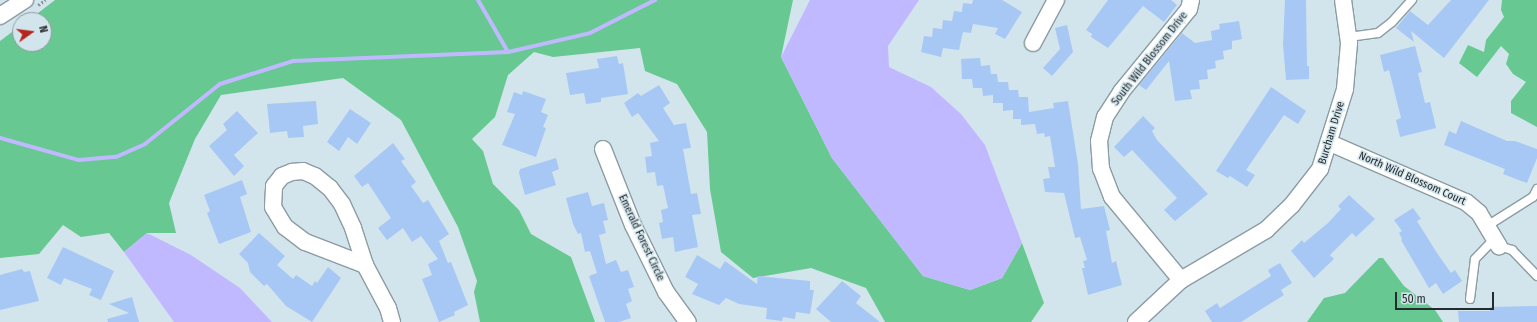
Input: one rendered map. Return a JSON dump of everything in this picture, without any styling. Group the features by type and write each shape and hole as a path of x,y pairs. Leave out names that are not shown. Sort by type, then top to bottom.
{"street":[{"path":"0,16 25,0"},
{"path":"1033,43 1056,0"},
{"name":"South Wild Blossom Drive","path":"1181,280 1112,197 1101,169 1100,141 1105,117 1121,92 1189,9 1191,0"},
{"name":"Burcham Drive","path":"1136,322 1181,280 1266,230 1292,205 1320,169 1330,142 1345,89 1349,37 1343,0"},
{"name":"North Wild Blossom Court","path":"1330,142 1466,202 1479,213 1494,237"},
{"name":"Emerald Forest Circle","path":"603,149 633,225 666,292 688,322"},
{"path":"365,265 305,242 285,227 273,207 274,186 282,176 292,172 303,171 315,176 330,188 342,204 353,228 365,265 388,308 392,322"}],"lane":[{"path":"1349,37 1378,33 1392,22 1412,0"},
{"path":"1470,299 1475,259 1533,197 1537,189"},
{"path":"1494,237 1512,250 1537,276"}],"green space":[{"path":"55,0 793,0 781,57 832,158 923,276 970,290 1002,278 1022,243 1044,303 1031,322 885,322 866,288 811,268 753,278 721,252 710,189 707,132 677,84 645,71 640,48 553,57 534,52 508,75 495,117 472,139 483,151 493,184 519,210 531,234 571,257 595,322 480,322 474,292 477,281 458,227 401,120 343,78 221,95 195,139 169,203 176,233 147,233 124,252 109,233 81,237 63,225 39,254 0,258 0,41 12,32 12,52 52,52 52,12 39,12"},
{"path":"1502,0 1537,0 1537,127 1511,113 1511,101 1526,82 1513,74 1506,64 1509,54 1501,46 1477,77 1459,63 1468,45 1484,52 1486,40 1504,17 1501,10"},
{"path":"1379,258 1383,258 1404,286 1435,310 1443,322 1307,322 1324,298 1345,293"}],"shaded area":[{"path":"810,0 919,0 888,46 889,67 931,87 961,114 985,145 1022,243 1002,278 970,290 923,276 832,158 781,57"},
{"path":"147,233 191,255 240,288 272,322 174,322 124,252"}],"building":[{"path":"973,0 1002,0 1022,12 1005,39 995,34 998,28 973,24 971,33 963,32 959,50 943,48 941,57 921,52 924,36 932,37 933,28 942,29 943,20 952,21 954,11 962,12 963,3 972,4"},
{"path":"1108,0 1171,0 1177,5 1164,22 1143,6 1108,48 1091,37 1092,34 1086,30"},
{"path":"1285,0 1306,0 1307,66 1309,66 1309,79 1286,80 1283,44"},
{"path":"1451,0 1489,0 1444,58 1411,31 1414,42 1396,28 1410,11 1428,25"},
{"path":"1239,21 1242,39 1232,41 1232,49 1223,51 1224,59 1215,61 1216,68 1207,70 1208,79 1199,80 1200,89 1190,90 1192,99 1175,101 1169,61 1146,90 1139,85 1182,33 1195,43 1212,40 1211,31 1220,29 1219,24"},
{"path":"1067,25 1073,52 1052,76 1043,68 1060,49 1055,28"},
{"path":"1415,46 1422,72 1418,73 1425,103 1430,102 1436,128 1400,137 1396,120 1401,118 1389,70 1384,72 1380,55"},
{"path":"617,56 619,64 623,63 628,94 601,98 601,102 586,104 584,93 570,95 566,73 599,68 597,59"},
{"path":"980,58 981,66 990,65 991,74 997,74 998,82 1008,82 1009,90 1018,90 1019,97 1028,97 1029,112 1054,108 1053,103 1068,101 1078,164 1081,209 1104,206 1110,230 1106,231 1112,263 1116,261 1122,285 1088,295 1082,268 1085,268 1083,261 1087,260 1080,237 1075,238 1064,193 1045,192 1043,179 1050,178 1048,167 1055,167 1050,136 1045,137 1044,133 1037,134 1035,124 1021,125 1021,119 1013,119 1013,110 1003,111 1003,103 993,103 993,95 983,96 982,88 973,88 972,79 962,79 961,59"},
{"path":"659,85 670,103 663,108 674,125 686,123 691,148 683,149 691,194 697,193 701,214 692,215 698,247 675,252 673,237 662,239 659,223 663,222 661,210 668,208 663,185 657,186 655,172 647,173 645,157 652,156 650,143 659,141 638,113 632,117 624,103 638,93 641,96"},
{"path":"1271,87 1306,111 1298,124 1284,115 1246,170 1255,175 1247,187 1230,176 1228,178 1216,171"},
{"path":"523,91 546,99 541,112 548,115 543,127 546,128 536,157 502,145 515,114 507,112 514,92 522,95"},
{"path":"316,101 318,124 303,126 304,137 288,138 287,131 270,133 267,104"},
{"path":"350,109 371,123 357,144 348,137 339,151 327,142"},
{"path":"237,111 258,133 234,155 244,166 234,176 209,146 227,130 223,124"},
{"path":"1143,116 1155,128 1152,131 1157,140 1208,194 1175,221 1164,210 1177,198 1132,150 1124,157 1114,147"},
{"path":"1461,121 1507,141 1515,141 1537,149 1537,158 1527,183 1503,174 1505,169 1444,145 1449,131 1456,134"},
{"path":"393,143 405,159 401,161 416,182 411,186 423,203 428,200 449,234 439,241 448,263 451,262 468,305 454,312 455,315 439,322 422,279 432,275 428,264 438,259 421,236 412,242 403,228 387,240 378,228 391,218 368,183 362,187 354,176"},
{"path":"556,158 559,169 552,172 556,185 525,195 519,173 520,169"},
{"path":"242,180 247,194 240,197 251,232 219,244 207,213 210,211 204,195"},
{"path":"588,192 592,206 604,203 608,220 603,221 606,233 599,235 606,264 616,260 621,272 628,270 634,287 628,289 632,301 626,304 631,318 619,322 605,322 589,276 597,273 590,251 585,252 581,233 578,234 573,224 566,198"},
{"path":"1349,195 1375,219 1356,237 1352,233 1330,255 1334,259 1314,278 1291,251 1302,240 1304,243 1328,223 1341,209 1338,206"},
{"path":"1413,208 1421,219 1417,221 1437,253 1451,273 1455,270 1462,281 1443,294 1436,283 1429,288 1401,240 1402,239 1399,233 1402,231 1394,220"},
{"path":"259,233 285,256 277,265 293,279 296,275 312,286 315,281 317,283 328,267 341,278 312,322 286,306 267,284 264,286 250,272 248,263 239,254"},
{"path":"63,247 114,271 101,300 89,295 92,289 64,278 61,285 47,278"},
{"path":"697,255 720,269 725,261 757,284 758,276 810,281 810,290 814,290 810,314 796,312 795,319 783,317 782,321 766,319 767,308 739,304 726,298 719,305 692,294 698,284 685,277"},
{"path":"1280,263 1292,283 1281,290 1284,295 1241,322 1212,322 1205,311 1217,303 1220,308 1271,276 1268,270"},
{"path":"22,269 24,272 30,271 39,301 0,310 0,275"},
{"path":"842,281 861,296 856,303 880,322 831,322 816,309"},
{"path":"132,297 139,322 108,322 107,319 129,313 109,304"},
{"path":"1537,306 1537,322 1459,322 1458,311 1490,311 1490,307"}],"waterway":[{"path":"478,0 508,52"},
{"path":"0,138 79,160 116,157 145,144 220,84 293,61 508,52 590,33 655,0"}]}
